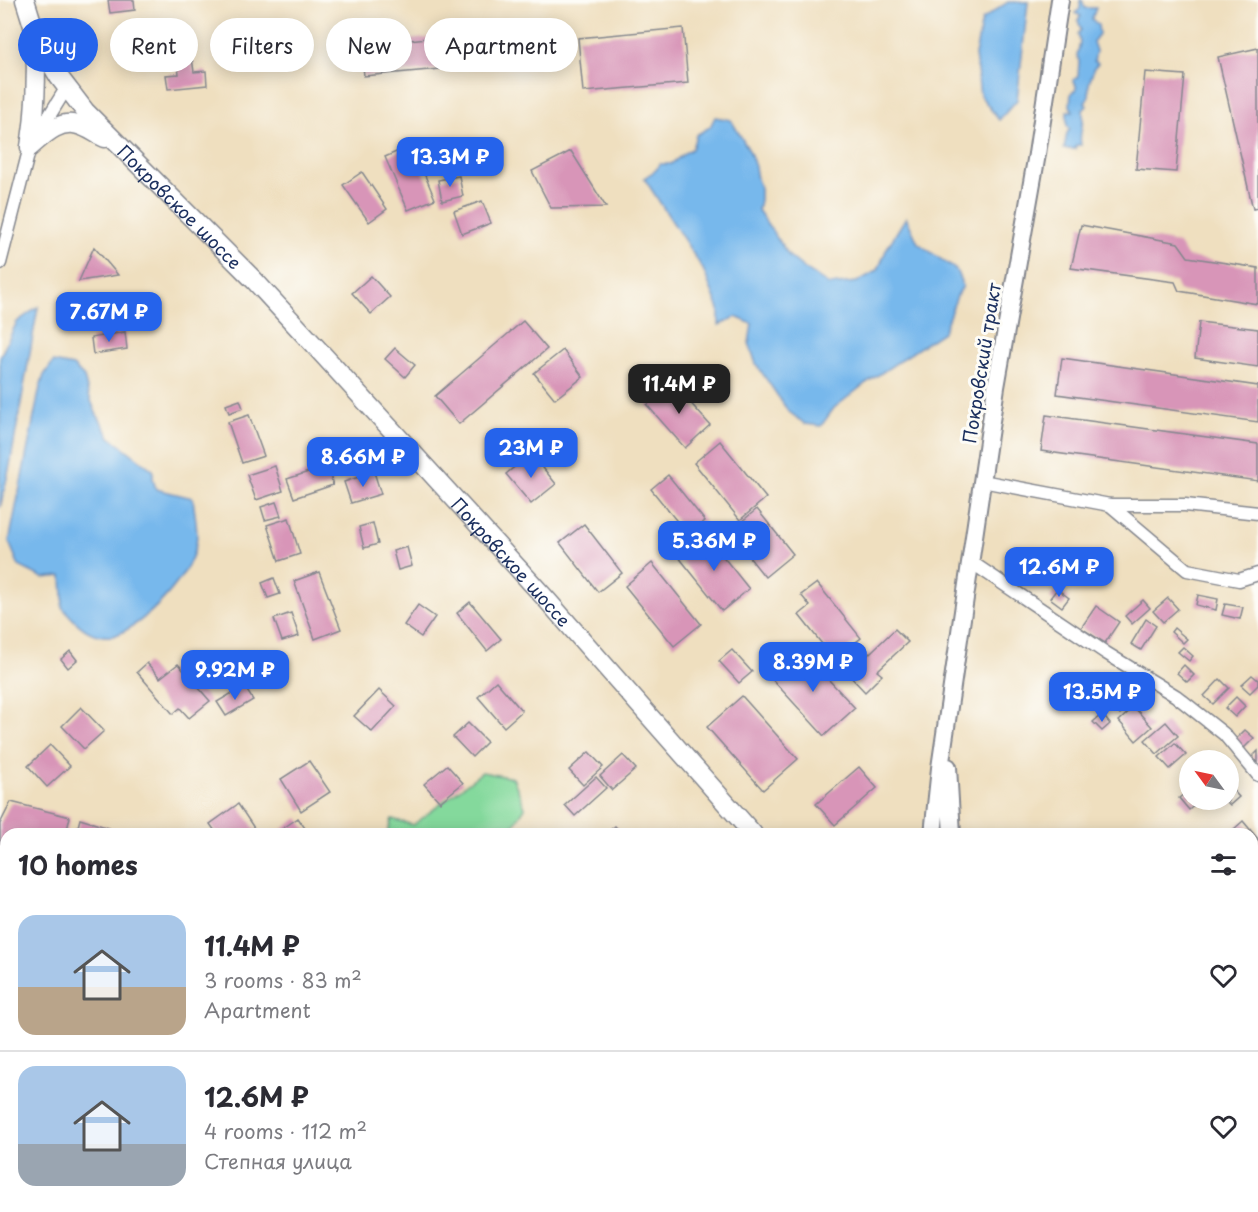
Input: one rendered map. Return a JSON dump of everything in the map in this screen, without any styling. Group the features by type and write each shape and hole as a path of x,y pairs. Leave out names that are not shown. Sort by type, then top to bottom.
{"main road":[{"path":"25,0 31,18"},
{"name":"Покровский тракт","path":"946,734 996,387 1037,154 1060,0"},
{"path":"30,147 37,72"},
{"name":"Покровское шоссе","path":"57,72 85,111 254,280 333,365 547,600 748,828"},
{"path":"30,147 50,131 66,124 77,124 120,146"},
{"path":"934,828 946,734"},
{"path":"946,734 952,828"}],"street":[{"path":"0,263 30,147 67,87"},
{"path":"982,481 1110,505 1185,505 1258,513"},
{"path":"1110,505 1187,570 1239,580 1258,574"},
{"path":"971,562 1106,653 1176,696 1224,734 1258,774"}],"green space":[{"path":"482,772 513,778 525,808 512,828 389,828 392,819 413,825"}],"water":[{"path":"1080,0 1085,8 1096,8 1092,19 1098,25 1099,34 1093,42 1096,51 1094,61 1098,63 1093,69 1089,95 1085,103 1087,106 1083,110 1081,145 1076,145 1075,149 1064,149 1070,129 1067,126 1067,111 1073,111 1070,106 1071,93 1076,90 1073,80 1078,77 1077,55 1080,43 1078,34 1081,30 1078,20 1081,16 1075,13 1080,9"},
{"path":"1008,2 1028,2 1017,100 999,120 980,95 975,55 982,20"},
{"path":"715,117 731,120 750,152 760,187 758,210 789,256 805,269 829,285 857,282 878,270 887,248 906,217 918,243 956,270 963,286 943,332 866,383 834,408 821,426 805,424 788,411 756,364 749,343 752,324 736,317 719,325 719,309 703,269 644,178 656,170 660,164 671,164 692,149 696,135 710,127"},
{"path":"38,307 10,465 0,508 0,357 17,322"},
{"path":"53,362 73,366 84,377 96,413 110,437 153,470 156,489 193,498 197,539 185,571 165,597 141,620 114,636 87,631 78,624 62,607 62,576 43,578 19,566 9,542 40,387 44,375"}],"building":[{"path":"108,0 134,0 135,10 110,13"},
{"path":"683,28 688,83 583,92 578,38"},
{"path":"424,38 424,70 412,72 412,40"},
{"path":"1258,48 1258,208 1253,209 1218,57"},
{"path":"206,71 207,85 168,89 166,75 179,74 179,72"},
{"path":"364,72 407,72 364,76"},
{"path":"1145,72 1185,75 1176,172 1136,169"},
{"path":"412,145 435,199 408,210 385,157"},
{"path":"571,151 606,207 551,208 532,171"},
{"path":"362,172 387,209 369,222 343,185"},
{"path":"459,176 463,196 442,201 438,180"},
{"path":"482,201 491,223 462,234 454,211"},
{"path":"1081,225 1178,243 1188,257 1258,268 1258,304 1179,291 1175,282 1071,268"},
{"path":"94,247 118,275 79,281"},
{"path":"371,276 390,297 371,314 352,293"},
{"path":"523,321 547,349 459,424 435,396"},
{"path":"1199,322 1258,329 1258,367 1195,358"},
{"path":"125,332 127,349 93,354 91,338"},
{"path":"395,348 415,365 405,377 385,359"},
{"path":"563,350 583,377 555,399 534,373"},
{"path":"1062,358 1258,386 1258,422 1057,394"},
{"path":"673,383 710,425 685,448 647,405"},
{"path":"240,400 243,408 229,413 226,405"},
{"path":"249,415 264,456 242,463 228,422"},
{"path":"1046,415 1258,444 1258,481 1041,451"},
{"path":"720,441 766,498 740,520 694,463"},
{"path":"531,453 556,484 531,504 506,474"},
{"path":"275,466 283,491 256,500 247,475"},
{"path":"327,466 333,485 294,498 287,479"},
{"path":"374,472 381,494 351,503 344,482"},
{"path":"668,475 705,521 688,535 651,489"},
{"path":"276,502 281,516 265,520 261,507"},
{"path":"757,509 793,554 765,577 729,532"},
{"path":"289,518 300,554 279,561 267,525"},
{"path":"373,523 378,544 364,548 359,527"},
{"path":"584,524 622,573 598,592 560,543"},
{"path":"705,534 749,589 722,611 678,556"},
{"path":"407,547 412,566 398,570 393,551"},
{"path":"652,563 701,624 674,646 625,586"},
{"path":"319,572 341,629 315,639 294,581"},
{"path":"274,578 280,594 268,598 262,583"},
{"path":"817,583 861,638 834,659 799,615 810,606 801,595"},
{"path":"1057,589 1069,598 1062,607 1050,598"},
{"path":"1198,595 1218,599 1216,610 1196,605"},
{"path":"1168,598 1178,609 1163,622 1153,611"},
{"path":"1143,600 1150,608 1132,624 1125,616"},
{"path":"470,602 501,639 487,651 457,613"},
{"path":"1225,604 1243,607 1240,619 1222,615"},
{"path":"418,605 435,617 421,637 404,625"},
{"path":"1096,606 1119,622 1105,643 1081,628"},
{"path":"291,613 299,636 282,641 274,619"},
{"path":"1146,619 1156,626 1141,650 1131,644"},
{"path":"1174,628 1187,639 1183,643 1171,632"},
{"path":"895,629 908,642 877,671 882,675 865,692 848,674"},
{"path":"1183,647 1193,656 1189,661 1178,652"},
{"path":"732,650 752,672 739,683 719,661"},
{"path":"801,650 855,708 824,736 771,678"},
{"path":"70,651 77,660 68,668 61,659"},
{"path":"147,663 160,678 178,664 210,701 189,718 180,708 173,714 137,672"},
{"path":"1184,665 1194,675 1187,682 1177,673"},
{"path":"1252,675 1258,680 1258,685 1250,693 1241,685"},
{"path":"1220,679 1229,688 1213,704 1204,696"},
{"path":"496,681 522,711 504,727 478,697"},
{"path":"244,686 253,700 226,716 217,702"},
{"path":"379,690 396,706 372,732 354,716"},
{"path":"742,696 798,759 763,790 707,727"},
{"path":"1236,697 1245,706 1235,717 1225,708"},
{"path":"1123,698 1129,705 1120,714 1113,706"},
{"path":"81,707 104,731 84,749 62,726"},
{"path":"1134,707 1152,727 1136,741 1119,721"},
{"path":"1102,714 1110,724 1102,731 1093,722"},
{"path":"1166,722 1178,736 1157,754 1145,740"},
{"path":"468,723 487,742 472,757 453,737"},
{"path":"1245,730 1254,738 1243,749 1234,741"},
{"path":"1175,743 1181,750 1179,750 1179,761 1170,769 1159,757"},
{"path":"50,745 70,766 47,787 28,766"},
{"path":"1258,751 1258,763 1252,757"},
{"path":"589,752 603,767 583,785 569,770"},
{"path":"623,755 636,769 612,790 600,776"},
{"path":"309,761 330,792 301,811 281,779"},
{"path":"447,765 463,783 440,802 424,784"},
{"path":"859,767 877,788 835,825 816,804"},
{"path":"596,777 606,788 575,816 565,805"},
{"path":"11,802 70,817 67,828 0,828"},
{"path":"238,804 254,828 213,828 210,824"},
{"path":"298,818 305,828 284,828"},
{"path":"80,819 109,828 78,828"},
{"path":"1243,821 1249,828 1235,828"}]}
